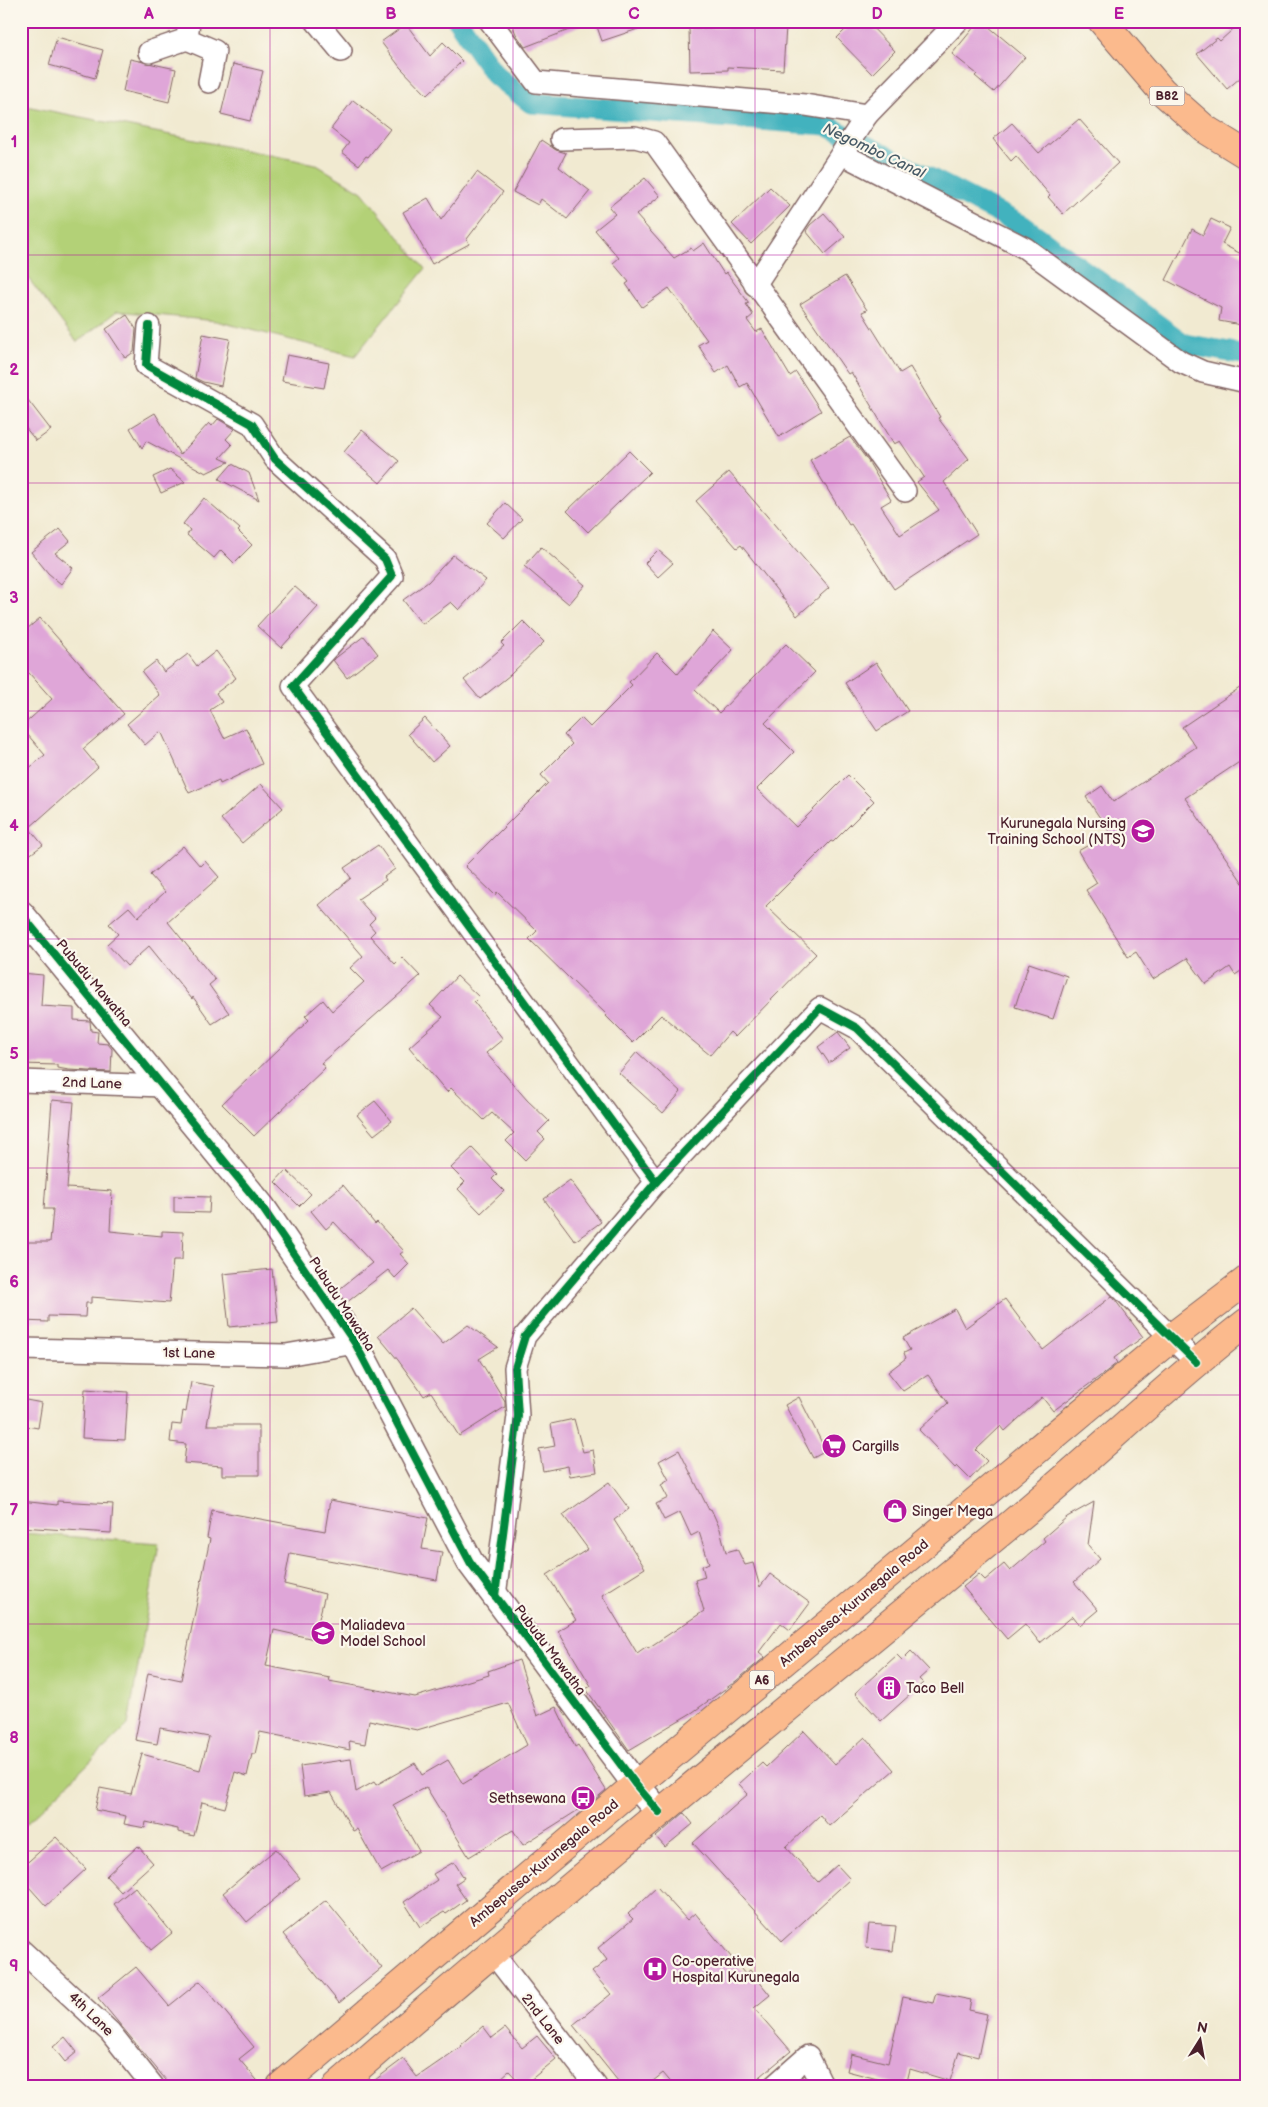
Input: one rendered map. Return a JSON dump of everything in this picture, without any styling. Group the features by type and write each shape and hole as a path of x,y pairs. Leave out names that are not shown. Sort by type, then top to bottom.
{"main road":[{"name":"B82","path":"1102,21 1162,91 1205,130 1247,155"},
{"name":"Ambepussa-Kurunegala Road","path":"282,2086 636,1785 1172,1337 1247,1280"},
{"path":"337,2086 658,1812 1015,1521 1196,1362 1247,1322"}],"street":[{"path":"316,21 341,52"},
{"path":"490,21 536,82 805,105 867,115"},
{"path":"755,285 867,115 958,21"},
{"path":"149,52 188,30 215,51 209,82"},
{"path":"561,139 635,137 654,142 755,285 906,491"},
{"path":"842,154 1026,248 1181,362 1203,372 1247,382"},
{"path":"149,326 146,365 252,424 275,459 385,559 392,576 293,686 656,1182"},
{"name":"Pubudu Mawatha","path":"21,914 262,1207 355,1343 470,1562 658,1812"},
{"path":"495,1596 518,1416 514,1368 525,1336 656,1182 820,1008 858,1028 1196,1362"},
{"name":"2nd Lane","path":"21,1081 164,1086"},
{"name":"1st Lane","path":"21,1349 286,1355 355,1343"},
{"name":"4th Lane","path":"21,1950 110,2032 153,2086"},
{"name":"2nd Lane","path":"492,1952 596,2086"},
{"path":"774,2086 808,2056 823,2086"}],"green space":[{"path":"21,105 315,164 362,192 425,269 355,356 216,321 117,311 77,342 21,269"},
{"path":"21,1533 159,1543 128,1725 21,1829"}],"building":[{"path":"511,21 586,21 587,23 525,47 516,34"},
{"path":"595,21 652,21 653,24 602,41"},
{"path":"854,21 866,21 895,51 872,74 837,38"},
{"path":"979,21 982,21 1025,57 994,92 975,76 977,74 952,54"},
{"path":"1242,21 1247,21 1247,72 1227,89 1197,54 1217,38 1220,41"},
{"path":"406,24 430,56 443,42 462,61 427,95 400,67 381,42"},
{"path":"749,25 786,27 783,70 728,67 728,70 690,71 689,28 749,27"},
{"path":"57,37 103,50 95,78 49,65"},
{"path":"130,59 176,69 169,102 123,91"},
{"path":"233,64 263,71 250,121 221,114"},
{"path":"353,100 390,129 368,157 366,156 359,165 342,152 349,143 331,129"},
{"path":"1079,119 1118,163 1063,214 1048,197 1050,195 1016,156 1011,161 993,139 1012,123 1039,153"},
{"path":"541,140 556,150 566,153 559,167 590,191 567,219 541,199 538,205 513,192"},
{"path":"477,172 503,192 467,239 469,244 432,264 403,212 428,198 441,220"},
{"path":"645,178 660,196 636,215 674,258 691,248 693,251 704,243 724,274 726,272 749,303 746,304 753,315 747,320 756,332 762,329 790,376 796,372 821,411 779,437 747,383 740,387 728,365 716,373 698,345 707,340 669,288 642,307 626,284 629,282 613,263 619,258 595,230 615,214 609,207"},
{"path":"770,187 790,206 751,244 732,224"},
{"path":"824,213 845,237 825,254 806,231"},
{"path":"1211,219 1230,228 1222,244 1247,257 1247,326 1219,321 1221,308 1166,280 1192,229 1203,235"},
{"path":"845,276 867,310 862,312 900,373 910,367 940,417 938,418 969,459 944,482 977,534 894,589 851,524 849,525 810,460 850,437 868,461 891,500 881,506 900,535 939,510 917,482 924,477 900,441 894,444 851,372 848,374 800,304"},
{"path":"127,315 136,329 134,352 125,358 106,329"},
{"path":"203,334 230,339 221,386 195,378"},
{"path":"287,355 329,363 324,388 282,381"},
{"path":"21,391 51,430 36,441 21,422"},
{"path":"155,413 180,455 209,423 212,426 218,419 235,429 226,439 232,445 220,458 229,462 206,473 146,441 142,448 130,428"},
{"path":"362,430 399,461 380,483 344,452"},
{"path":"629,451 650,472 588,532 567,511"},
{"path":"232,464 249,473 259,500 219,479"},
{"path":"170,469 185,482 161,493 153,477"},
{"path":"729,472 829,588 797,616 741,545 737,548 696,501"},
{"path":"204,498 240,529 238,531 252,545 234,563 221,550 214,558 187,535 190,530 183,524"},
{"path":"505,503 522,519 504,538 487,523"},
{"path":"60,529 70,541 55,553 73,568 61,584 48,573 31,552"},
{"path":"541,547 585,585 569,604 524,566"},
{"path":"658,550 673,563 658,577 645,563"},
{"path":"453,555 486,580 459,610 451,602 422,624 403,600 428,582"},
{"path":"294,586 318,607 281,648 257,626"},
{"path":"40,618 124,714 83,749 98,767 29,828 43,845 21,861 21,775 45,755 21,727 52,699 21,664 21,634"},
{"path":"523,621 544,642 510,675 480,699 464,680 504,646 501,643"},
{"path":"713,631 733,650 695,690 719,713 786,644 815,672 765,723 794,752 757,789 796,827 848,775 874,801 766,906 816,954 735,1037 730,1032 710,1055 661,1015 633,1043 529,939 537,931 497,892 495,895 465,866 548,783 541,775 572,744 564,735 581,718 590,727 632,685 629,682 657,653 678,674"},
{"path":"364,636 378,654 347,678 333,660"},
{"path":"216,651 236,678 216,693 222,702 210,710 224,738 246,728 262,764 220,784 219,780 189,793 161,731 145,745 127,724 160,695 142,672 156,661 164,672 188,654 197,666"},
{"path":"876,662 908,711 877,731 845,683"},
{"path":"1247,683 1247,757 1185,798 1247,889 1247,967 1235,975 1230,967 1206,984 1187,958 1153,979 1136,952 1128,957 1086,890 1097,883 1078,851 1110,833 1086,797 1102,786 1113,802 1196,747 1182,727"},
{"path":"425,718 450,746 432,762 408,734"},
{"path":"261,784 283,808 242,843 221,819"},
{"path":"378,845 395,869 384,877 386,880 358,899 375,918 369,924 375,931 370,936 395,964 402,957 420,976 321,1063 325,1068 254,1136 222,1104 309,1020 305,1016 323,1000 332,1011 364,982 350,968 363,956 319,905 351,878 344,868"},
{"path":"183,846 200,866 205,861 219,877 168,922 215,980 209,985 229,1013 212,1024 193,997 192,999 149,946 127,966 107,944 118,934 109,924 129,907 138,917 165,892 150,875"},
{"path":"1029,963 1067,976 1053,1019 1015,1007"},
{"path":"21,973 43,975 41,1006 74,1008 74,1020 90,1021 91,1031 98,1032 97,1043 108,1044 112,1049 111,1072 69,1070 57,1068 57,1065 21,1064"},
{"path":"457,976 479,997 474,1002 503,1039 486,1053 527,1100 549,1121 538,1132 545,1139 525,1160 506,1141 514,1133 492,1113 484,1120 451,1088 447,1092 409,1047 443,1017 430,1005"},
{"path":"838,1032 850,1048 829,1063 818,1047"},
{"path":"637,1052 681,1092 663,1113 619,1073"},
{"path":"52,1100 74,1102 67,1188 112,1191 110,1231 162,1236 162,1231 183,1232 182,1260 173,1260 169,1303 91,1297 91,1303 86,1303 85,1317 48,1316 48,1322 21,1321 21,1242 50,1242 53,1209 44,1209"},
{"path":"375,1101 392,1121 374,1135 357,1115"},
{"path":"472,1148 497,1174 492,1179 504,1191 481,1213 458,1189 465,1182 451,1168"},
{"path":"286,1170 311,1194 299,1206 275,1182"},
{"path":"570,1180 601,1222 575,1241 544,1199"},
{"path":"343,1185 375,1224 377,1222 404,1251 400,1254 409,1264 395,1278 388,1270 346,1303 337,1291 372,1263 334,1222 326,1229 311,1211"},
{"path":"174,1196 210,1197 209,1213 174,1212"},
{"path":"272,1269 278,1322 229,1327 223,1274"},
{"path":"1112,1296 1143,1337 1114,1358 1117,1363 1053,1411 1042,1397 1005,1431 1001,1426 976,1450 987,1461 970,1479 957,1466 955,1468 919,1430 948,1403 928,1375 903,1391 888,1372 906,1358 904,1353 910,1350 903,1338 955,1309 965,1328 1005,1299 1043,1350"},
{"path":"411,1308 443,1344 468,1325 498,1347 479,1359 505,1401 505,1407 459,1436 431,1392 424,1396 378,1336"},
{"path":"191,1382 214,1386 207,1425 259,1425 259,1475 222,1475 222,1466 184,1463 186,1444 170,1442 172,1424 181,1425 183,1411 186,1412"},
{"path":"85,1389 128,1392 125,1440 82,1438"},
{"path":"799,1397 826,1451 813,1458 785,1405"},
{"path":"21,1399 42,1403 38,1428 21,1425"},
{"path":"574,1419 583,1452 593,1450 597,1472 570,1476 568,1466 543,1471 539,1449 555,1446 551,1424"},
{"path":"679,1450 709,1510 711,1509 720,1529 726,1552 737,1549 745,1565 753,1563 760,1587 770,1574 810,1603 790,1630 781,1623 759,1652 765,1657 736,1681 693,1712 629,1750 586,1689 591,1686 558,1631 576,1620 547,1575 588,1549 563,1515 609,1482 629,1509 614,1520 645,1568 602,1595 637,1653 647,1646 648,1648 704,1611 695,1580 705,1577 702,1566 709,1563 699,1532 691,1536 680,1512 664,1520 656,1504 668,1498 661,1485 669,1480 659,1461"},
{"path":"330,1500 428,1518 422,1549 442,1552 437,1580 290,1553 284,1584 325,1594 314,1639 274,1630 266,1666 330,1678 329,1681 415,1697 489,1675 488,1671 519,1660 537,1716 556,1707 575,1747 578,1745 606,1790 594,1800 523,1845 513,1830 469,1857 426,1787 393,1805 419,1851 381,1872 357,1829 353,1831 331,1792 304,1796 300,1766 351,1759 356,1792 374,1782 376,1785 415,1763 422,1775 448,1760 463,1784 527,1745 508,1703 417,1730 369,1720 365,1744 349,1741 350,1750 260,1732 247,1776 235,1772 225,1808 202,1802 194,1836 178,1832 178,1829 146,1822 145,1828 124,1824 126,1816 95,1810 100,1788 131,1794 142,1754 200,1770 209,1737 160,1728 157,1744 135,1740 148,1673 181,1680 210,1539 207,1538 212,1510 325,1531"},
{"path":"21,1501 57,1505 57,1501 113,1504 111,1533 21,1527"},
{"path":"1094,1502 1088,1545 1100,1559 1074,1582 1098,1610 1080,1625 1073,1616 1040,1643 1025,1624 1007,1639 963,1587 979,1574 985,1580 1004,1564 1010,1571 1045,1541 1043,1538 1067,1517"},
{"name":"Taco Bell","path":"911,1651 929,1670 919,1679 923,1683 881,1721 855,1693 897,1655 902,1660"},
{"path":"804,1731 835,1764 865,1737 894,1770 829,1826 820,1815 786,1847 818,1882 837,1865 850,1879 782,1941 693,1843 748,1794 739,1784 762,1763 766,1767"},
{"path":"684,1813 693,1824 665,1847 656,1837"},
{"path":"56,1837 86,1869 46,1906 21,1878 21,1868"},
{"path":"138,1846 153,1863 121,1892 106,1876"},
{"path":"276,1849 300,1878 247,1922 223,1893"},
{"path":"454,1862 464,1878 455,1884 466,1900 446,1914 444,1912 420,1927 404,1902 437,1880 433,1874"},
{"path":"135,1887 172,1933 151,1950 114,1904"},
{"name":"Co-operative Hospital Kurunegala","path":"657,1887 687,1920 695,1913 745,1974 750,1970 770,1995 754,2008 791,2051 749,2086 674,2086 663,2073 647,2086 622,2086 573,2025 611,1994 592,1972 607,1960 598,1948 633,1919 628,1914"},
{"path":"326,1900 382,1968 339,2003 283,1934"},
{"path":"869,1924 896,1926 893,1951 866,1948"},
{"path":"136,1967 169,2006 200,1981 254,2047 239,2059 262,2086 171,2086 98,1998"},
{"path":"936,1993 971,2000 969,2010 987,2014 978,2057 959,2052 950,2081 910,2069 906,2086 847,2071 851,2054 888,2063 903,1997 933,2003"},
{"path":"483,2026 492,2038 505,2028 522,2048 537,2036 556,2059 523,2086 509,2071 492,2086 367,2086 403,2059 417,2077 462,2046"},
{"path":"65,2037 77,2052 65,2062 53,2047"}],"waterway":[{"name":"Negombo Canal","path":"458,21 495,75 531,103 826,125 1022,225 1184,344 1247,355"}],"cycle path":[{"path":"149,326 146,365 252,424 275,459 385,559 392,576 293,686 656,1182"},
{"path":"21,914 262,1207 355,1343 470,1562 636,1785 659,1812"},
{"path":"495,1596 518,1416 515,1368 525,1336 656,1182 820,1008 857,1028 1196,1362"}],"place":[{"name":"Kurunegala Nursing Training School (NTS)","path":"1143,831"},
{"name":"Cargills","path":"834,1446"},
{"name":"Singer Mega","path":"895,1511"},
{"name":"Maliadeva Model School","path":"323,1633"},
{"name":"Taco Bell","path":"889,1688"},
{"name":"Sethsewana","path":"583,1798"},
{"name":"Co-operative Hospital Kurunegala","path":"655,1969"}]}
